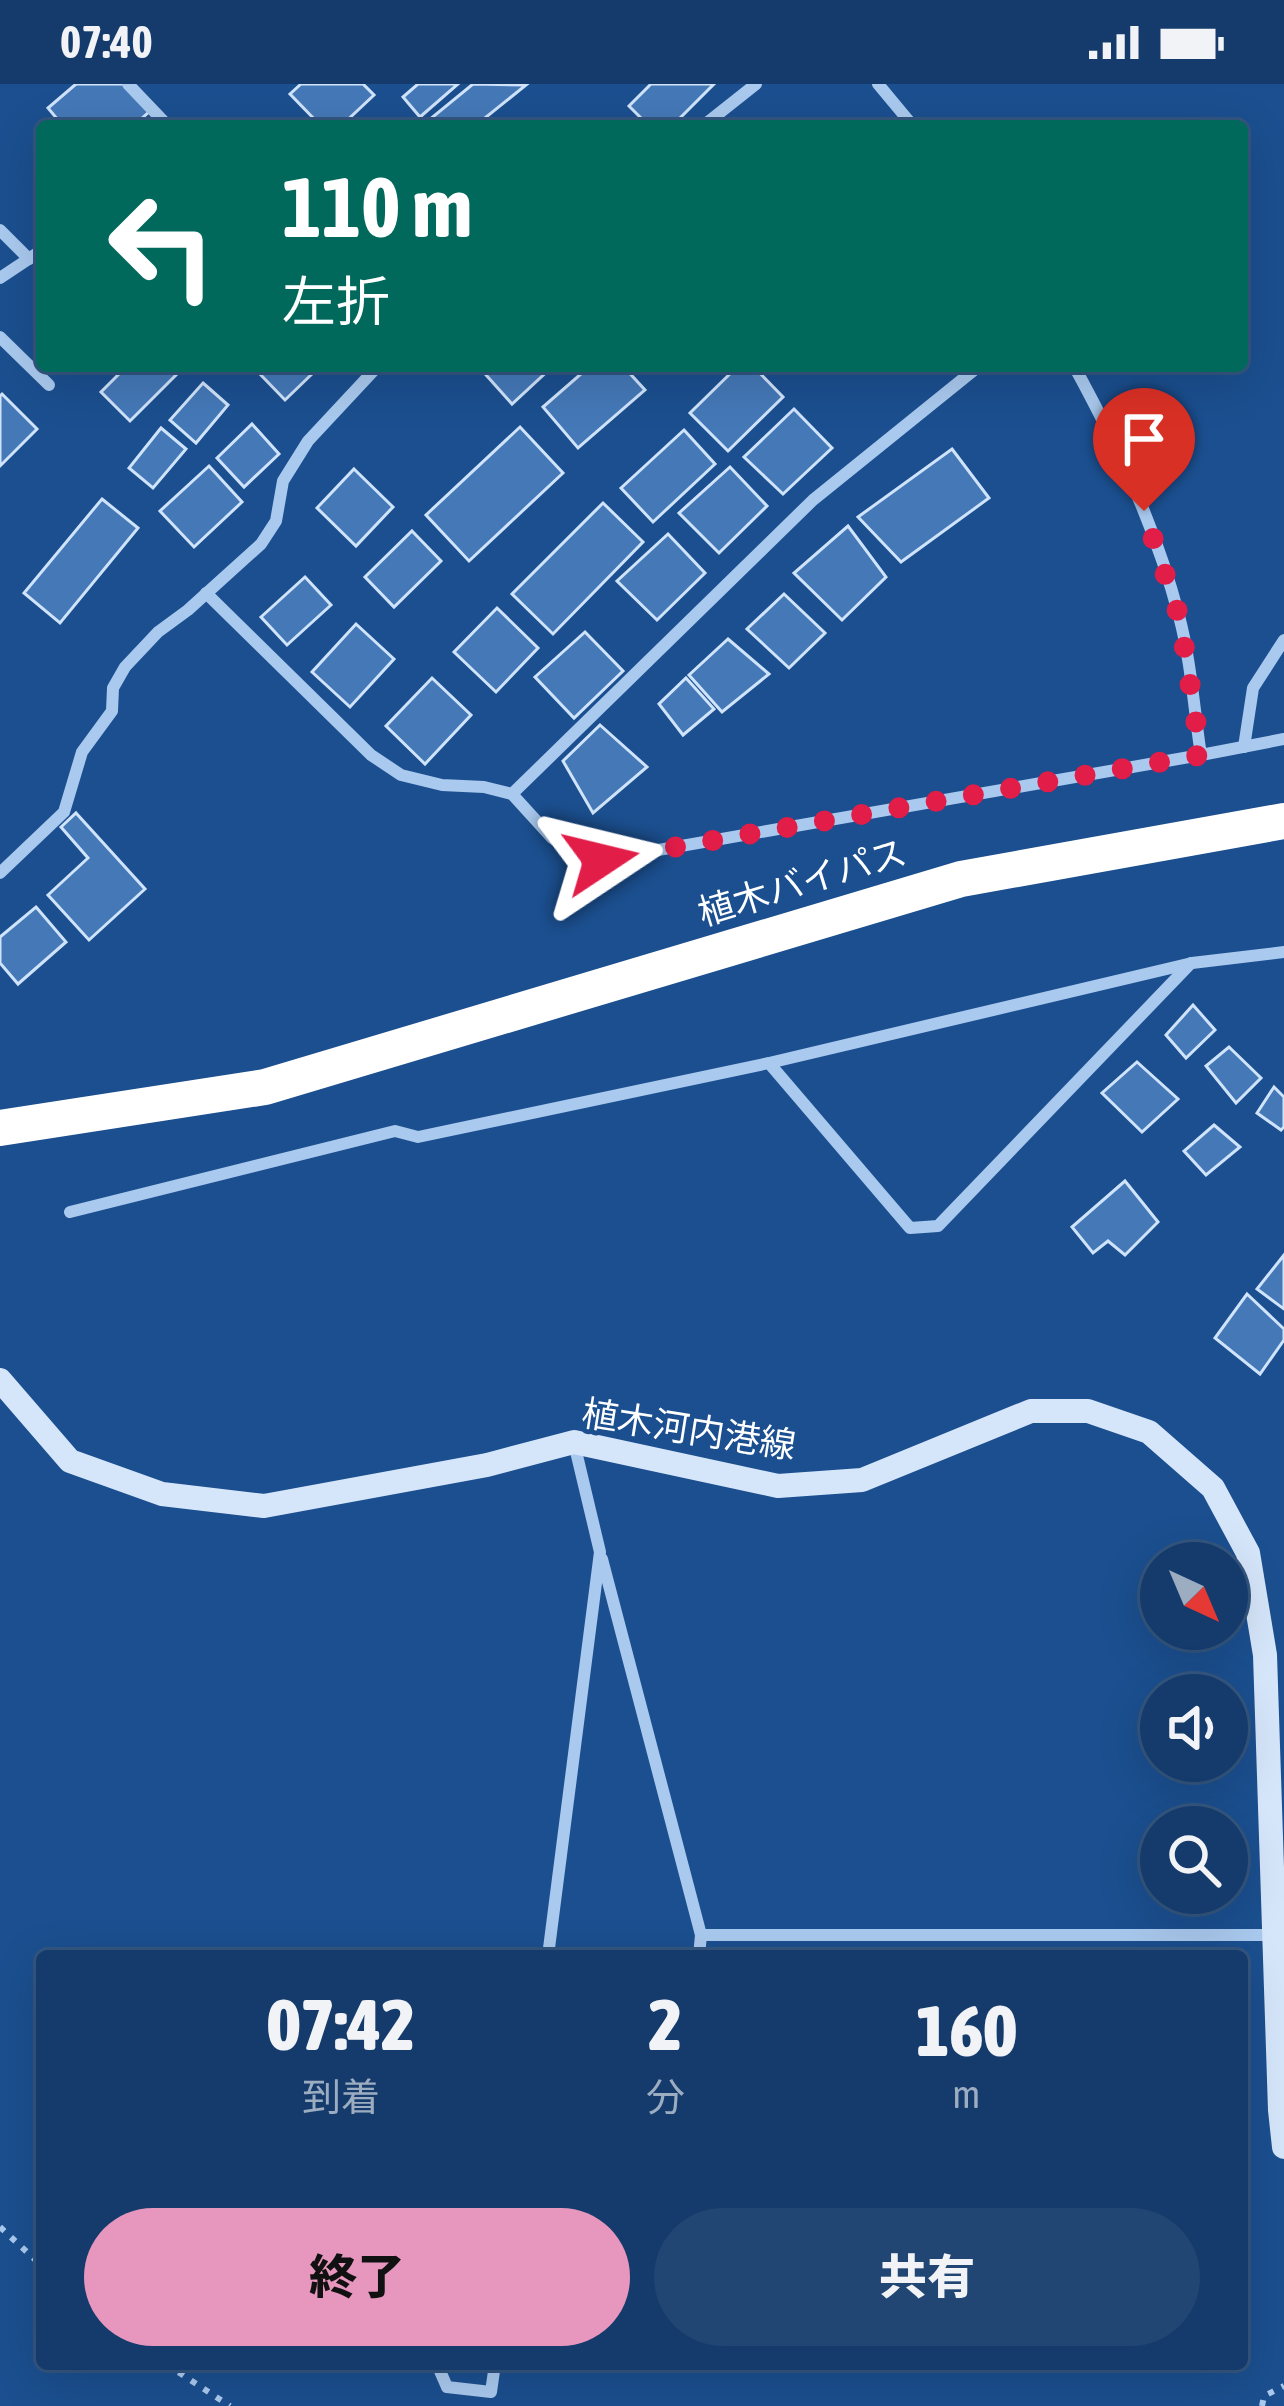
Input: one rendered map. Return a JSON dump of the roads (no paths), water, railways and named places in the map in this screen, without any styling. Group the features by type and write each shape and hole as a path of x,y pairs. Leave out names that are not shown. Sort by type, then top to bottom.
{"highway":[{"name":"植木バイパス","path":"0,1128 265,1087 961,879 1284,820"}],"main road":[{"name":"植木河内港線","path":"0,1380 70,1461 162,1494 264,1506 487,1465 574,1442 778,1486 862,1480 1030,1411 1088,1411 1149,1432 1214,1488 1248,1553 1265,1655 1284,2147"}],"street":[{"path":"128,84 162,120"},
{"path":"711,120 756,84"},
{"path":"878,84 908,120"},
{"path":"0,230 29,259"},
{"path":"0,278 36,254"},
{"path":"0,337 49,386"},
{"path":"0,873 64,812 82,752 112,711 113,688 125,667 158,632 261,544 276,521 283,481 308,442 372,372"},
{"path":"512,794 813,500 972,372"},
{"path":"1077,372 1133,481 1155,541 1180,619 1201,755"},
{"path":"206,593 371,755 401,775 512,794 552,838 579,855 601,860 1284,739"},
{"path":"1244,747 1253,688 1284,640"},
{"path":"70,1212 394,1131 418,1137 769,1064 1192,963 1284,952"},
{"path":"769,1064 910,1228 938,1226 1192,963"},
{"path":"574,1442 700,1935 699,1950"},
{"path":"549,1950 600,1552"},
{"path":"700,1935 1274,1935"},
{"path":"440,2370 447,2387 491,2392 494,2370"}]}
